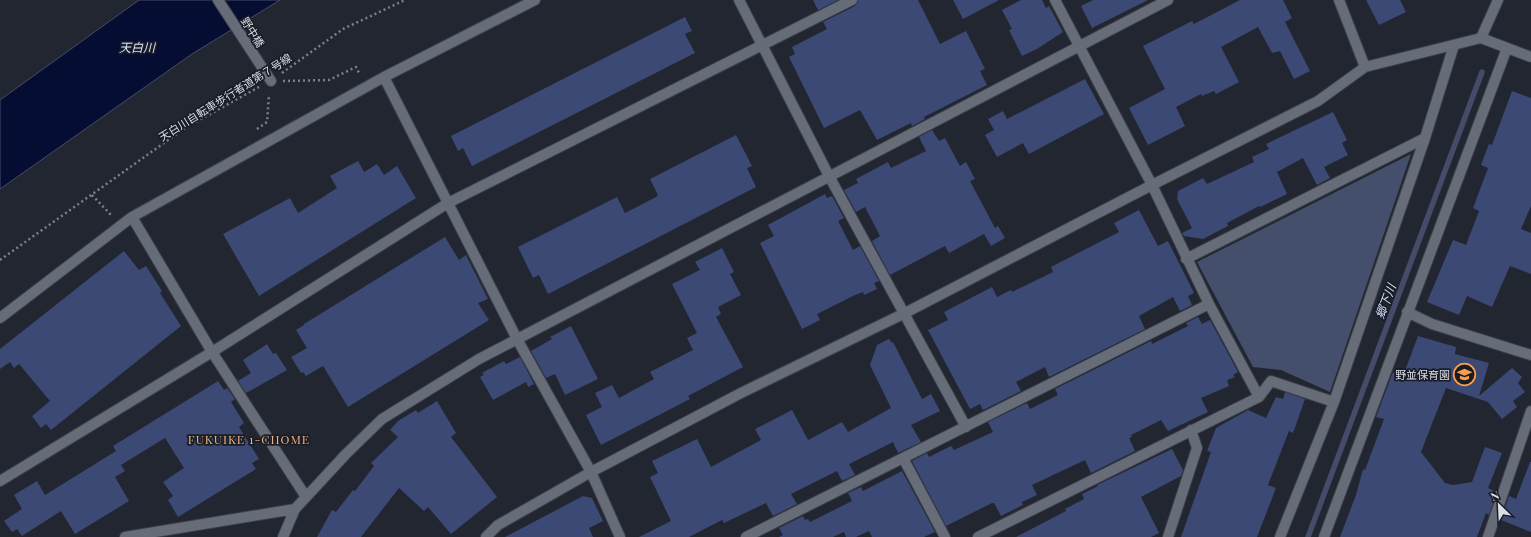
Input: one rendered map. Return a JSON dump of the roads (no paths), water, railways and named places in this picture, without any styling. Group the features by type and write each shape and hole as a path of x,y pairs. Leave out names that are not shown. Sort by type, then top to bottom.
{"street":[{"name":"野中橋","path":"218,0 269,79"},
{"path":"0,318 132,217 366,86 536,0"},
{"path":"739,0 828,176 905,313 966,427"},
{"path":"0,481 212,352 448,203 852,0"},
{"path":"1055,0 1152,185 1186,259 1258,397"},
{"path":"283,537 295,509 382,419 479,359 1168,0"},
{"path":"1339,0 1365,67"},
{"path":"1481,38 1498,0"},
{"path":"486,537 498,525 591,472 741,393 905,313 1152,185 1318,102 1365,67 1481,38 1531,57"},
{"path":"1280,537 1334,402 1425,138 1454,45"},
{"path":"1324,537 1506,48"},
{"path":"384,77 517,340 591,472 620,537"},
{"path":"1186,259 1425,138"},
{"path":"132,217 212,352 306,497"},
{"path":"746,537 1209,304"},
{"path":"1407,312 1432,324 1531,355"},
{"path":"978,537 1258,397 1271,381 1334,402"},
{"path":"1488,537 1531,411"},
{"path":"1168,537 1197,448 1191,430"},
{"path":"904,458 945,537"},
{"path":"125,537 295,509"}],"water":[{"name":"天白川","path":"139,0 280,0 192,54 0,189 0,100"}],"waterway":[{"name":"郷下川","path":"1308,537 1482,72"}],"place":[{"name":"野並保育園","path":"1465,374"}],"district":[{"name":"FUKUIKE 1-CHOME","path":"249,439"}]}
